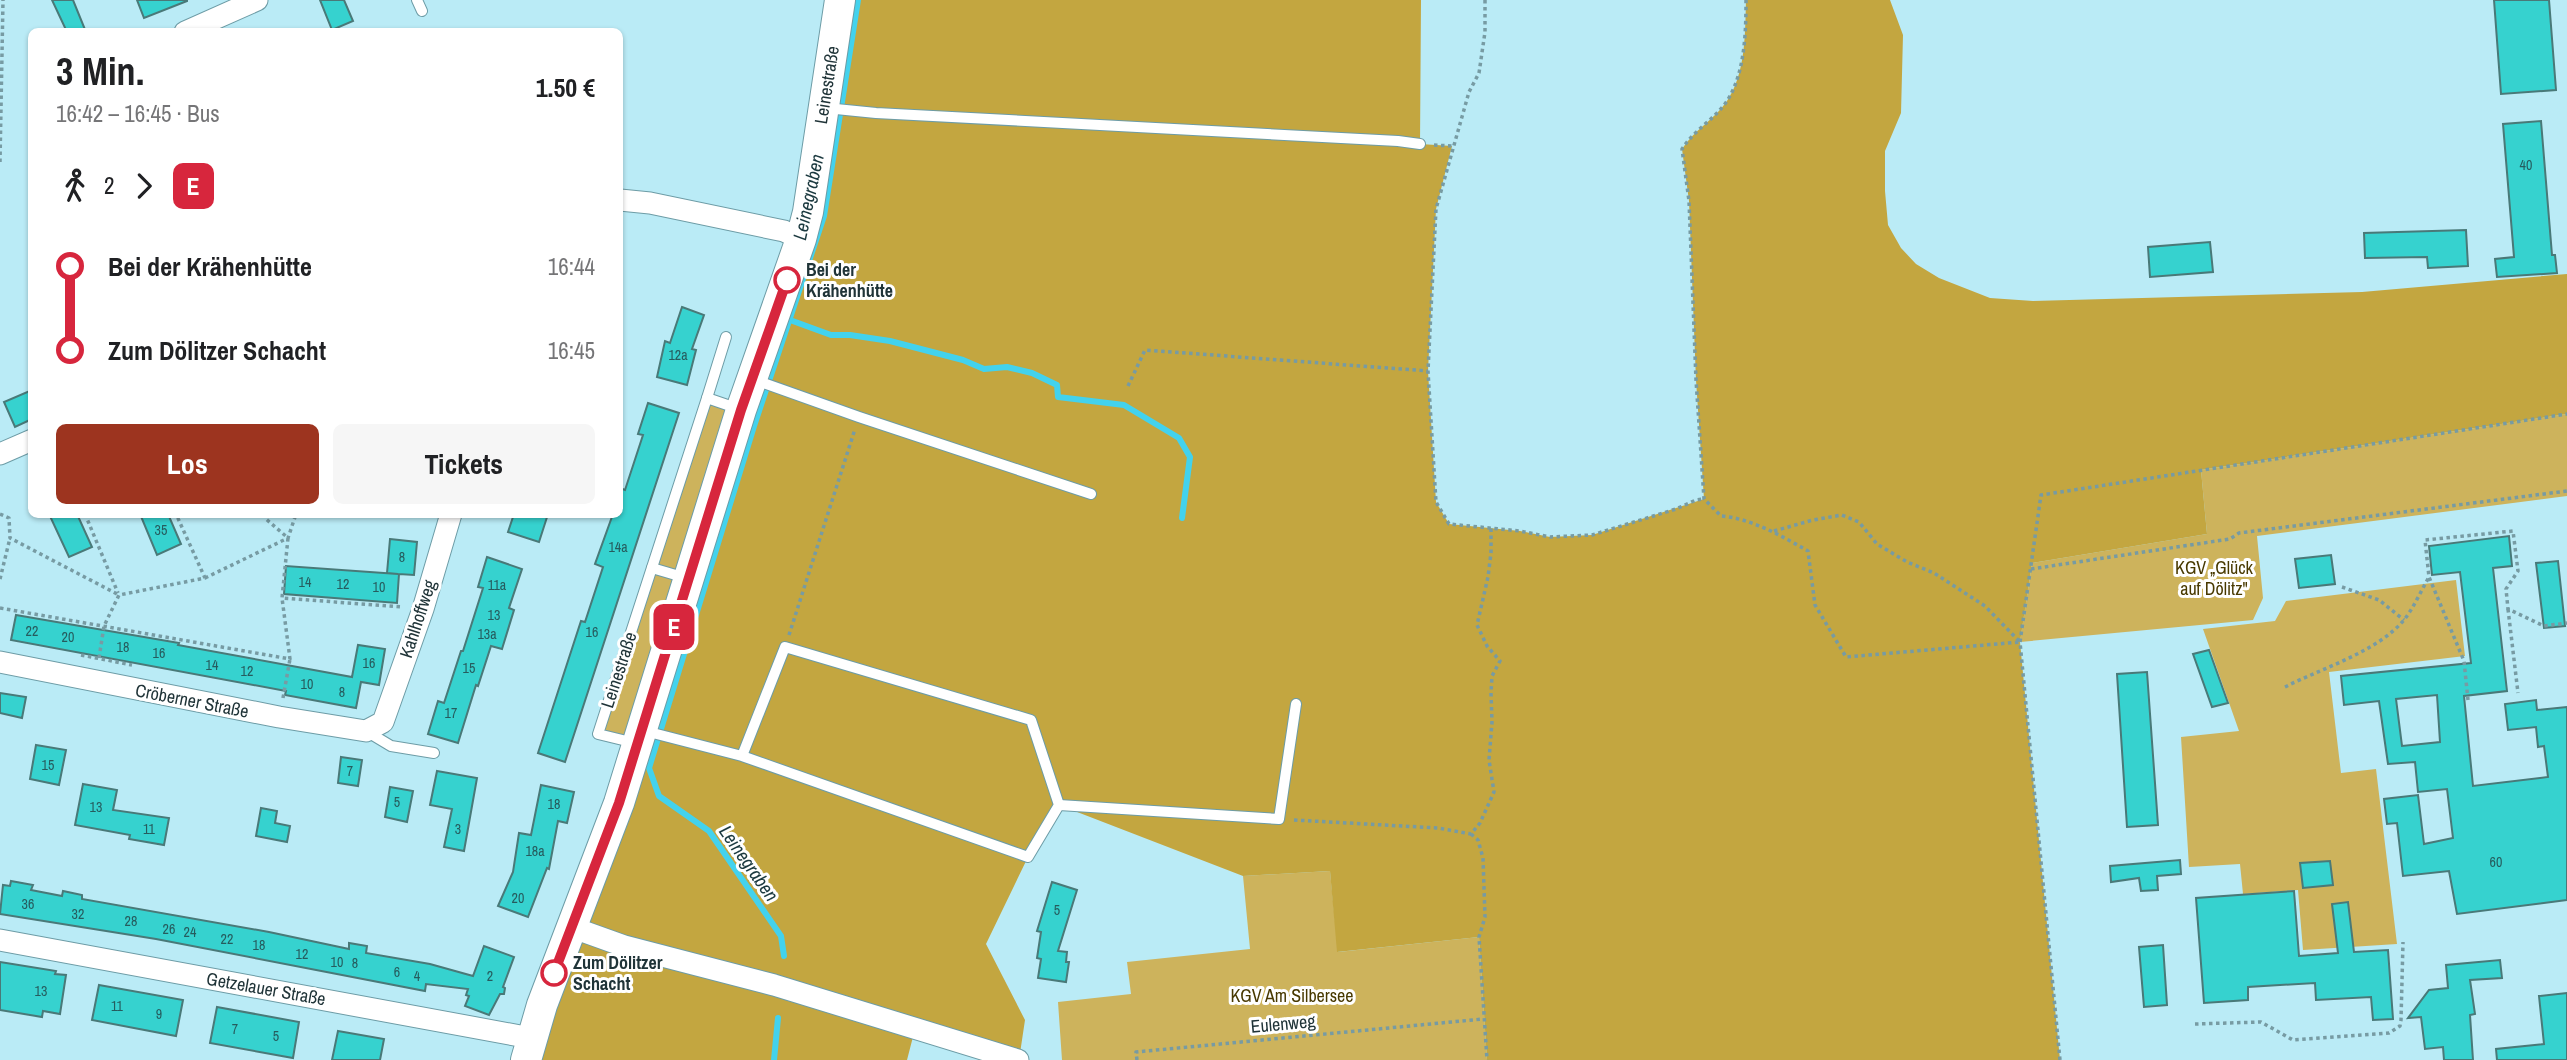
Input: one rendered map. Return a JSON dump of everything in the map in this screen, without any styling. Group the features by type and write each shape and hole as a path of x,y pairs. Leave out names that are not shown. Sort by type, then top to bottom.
{"main road":[{"name":"Leinestraße","path":"529,1049 571,927 619,803 650,736 688,579 741,410 763,383 835,109 841,0"}],"street":[{"path":"194,28 257,0"},
{"path":"623,200 650,203 784,231 801,239"},
{"path":"0,454 28,442"},
{"name":"Kahlhoffweg","path":"375,727 423,608 450,518"},
{"name":"Cröberner Straße","path":"0,662 279,718 375,727"},
{"path":"571,927 624,946 774,985 1018,1060"},
{"name":"Getzelauer Straße","path":"0,940 529,1049"}],"lane":[{"path":"417,0 422,11"},
{"path":"835,109 1420,144"},
{"name":"Leinestraße","path":"650,736 598,734 726,337"},
{"path":"763,383 1091,494"},
{"path":"707,398 741,410"},
{"path":"652,568 688,579"},
{"path":"650,736 743,756 1028,858 1059,805 1031,720 785,647 743,756"},
{"path":"1059,805 1279,819 1296,704"},
{"path":"375,727 391,746 434,753"}],"path":[{"path":"0,162 3,0"},
{"path":"1485,0 1485,32 1479,73 1469,92 1436,209 1428,371 1436,502 1449,524 1550,537 1592,535 1704,499"},
{"path":"1746,0 1745,44 1736,82 1727,101 1714,116 1692,133 1682,149 1691,225 1696,380 1704,499 1721,516 1736,517 1756,527 1773,531 1808,551 1815,605 1846,657 2020,642"},
{"path":"1128,386 1145,350 1428,371"},
{"path":"2060,1060 2020,642 2041,495 2567,414"},
{"path":"785,647 859,417"},
{"path":"2031,569 2230,539 2239,533 2567,491"},
{"path":"0,514 9,518 10,538 0,579"},
{"path":"1773,531 1842,515 1858,522 1877,544 1934,573 1985,606 2020,642"},
{"path":"87,518 119,595 104,626 99,658"},
{"path":"178,518 205,578"},
{"path":"265,518 288,538"},
{"path":"279,718 290,659 282,598 288,538 295,518"},
{"path":"1471,834 1480,823 1494,792 1489,760 1491,693 1492,676 1500,661 1487,646 1477,625 1490,565 1491,528"},
{"path":"2468,700 2464,661 2429,577 2425,540 2513,531 2518,571 2506,589 2518,694"},
{"path":"10,538 119,595 205,578 288,538"},
{"path":"2285,687 2322,668 2361,654 2404,620 2429,577"},
{"path":"2342,587 2379,600 2404,620"},
{"path":"282,598 423,608"},
{"path":"0,608 290,659"},
{"path":"2508,609 2544,626 2567,623"},
{"path":"1279,819 1438,828 1471,834 1478,840 1483,858 1485,917 1479,937 1487,1060"},
{"path":"2195,1024 2262,1021 2293,1040 2389,1033 2400,1026 2401,1020 2403,942"},
{"name":"Eulenweg","path":"1137,1060 1136,1052 1483,1019"}],"green space":[{"path":"707,398 741,410 638,744 598,734"},
{"name":"KGV „Glück auf Dölitz\"","path":"2567,414 2567,496 2257,536 2263,598 2253,620 2020,642 2032,563 2207,534 2201,470"},
{"path":"2456,580 2465,656 2329,672 2341,773 2376,769 2397,944 2303,950 2298,890 2243,894 2240,864 2189,867 2181,737 2239,731 2203,629 2275,621 2286,601"},
{"name":"KGV Am Silbersee","path":"1330,871 1338,952 1479,937 1487,1060 1062,1060 1058,1002 1131,994 1127,962 1250,949 1243,876"}],"shaded area":[{"path":"840,0 1421,0 1420,144 1452,146 1436,209 1428,371 1436,502 1449,524 1520,531 1550,537 1592,535 1704,499 1689,201 1682,149 1722,108 1733,90 1743,52 1746,0 1890,0 1903,35 1901,113 1885,151 1888,225 1901,248 1916,264 1939,278 1990,298 2033,301 2362,292 2567,274 2567,414 2201,470 2207,534 2032,563 2020,642 2060,1060 1487,1060 1479,937 1337,952 1330,871 1243,876 1059,805 1028,857 986,944 1025,1020 1019,1060 915,1029 907,1060 526,1060 801,239"}],"building":[{"path":"52,0 73,0 84,28 65,28"},
{"path":"137,0 187,0 187,1 144,18"},
{"path":"320,0 344,0 353,21 331,28"},
{"path":"2494,0 2549,0 2556,90 2501,94"},
{"path":"2541,121 2552,255 2555,255 2557,273 2497,277 2495,259 2514,257 2503,124"},
{"path":"2466,230 2468,266 2428,268 2427,257 2365,258 2364,233"},
{"path":"2210,242 2213,272 2150,277 2148,247"},
{"path":"682,307 704,315 692,349 696,350 687,385 657,377 665,341 670,343"},
{"path":"28,392 28,421 15,427 4,402"},
{"path":"648,403 679,413 565,762 538,753 581,621 585,622 603,567 595,564 612,518 623,518 623,489 625,490 643,435 638,434"},
{"path":"51,518 79,518 92,547 69,557"},
{"path":"142,518 170,518 181,544 157,555"},
{"path":"513,518 547,518 539,542 508,532"},
{"path":"2509,536 2512,566 2493,568 2507,691 2464,696 2473,786 2548,777 2544,746 2538,747 2536,727 2508,730 2505,704 2536,700 2537,710 2567,707 2567,900 2457,914 2449,871 2403,876 2397,823 2387,824 2384,799 2418,795 2424,844 2453,838 2447,789 2418,792 2415,762 2388,764 2379,701 2344,705 2341,676 2471,663 2460,572 2432,575 2429,546","holes":["2437,695 2440,742 2402,746 2396,699"]},
{"path":"390,539 417,542 414,575 399,574 397,603 284,594 286,566 398,574 387,573"},
{"path":"2331,555 2335,584 2299,588 2295,559"},
{"path":"487,557 522,569 509,608 514,610 502,649 491,646 458,743 428,734 438,701 444,703 463,651 483,588 478,587"},
{"path":"2558,561 2565,626 2544,628 2536,563"},
{"path":"16,615 352,677 358,645 385,649 379,685 361,682 356,708 285,695 286,691 11,640"},
{"path":"2209,650 2228,703 2212,707 2193,654"},
{"path":"2147,672 2158,825 2127,827 2117,674"},
{"path":"0,693 26,697 22,718 0,713"},
{"path":"36,745 66,750 59,785 30,779"},
{"path":"341,757 362,760 358,786 338,783"},
{"path":"437,771 477,778 464,851 444,847 452,809 430,805"},
{"path":"83,784 117,790 113,810 169,818 164,845 129,839 130,835 75,825"},
{"path":"541,785 574,792 567,823 558,821 549,869 547,868 528,917 498,906 513,872 519,833 531,835"},
{"path":"390,787 413,791 407,822 385,817"},
{"path":"261,808 277,811 275,823 290,826 287,842 256,836"},
{"path":"2180,860 2181,874 2157,876 2158,890 2141,891 2139,878 2111,882 2110,866"},
{"path":"2330,861 2333,885 2303,888 2300,863"},
{"path":"11,881 33,885 31,890 62,896 63,891 82,895 82,899 349,949 349,943 367,946 366,953 430,964 473,976 484,946 514,957 503,987 504,994 500,994 489,1015 465,1006 469,996 466,995 468,989 426,984 425,991 156,939 0,914 3,885 10,886"},
{"path":"1052,882 1077,890 1058,951 1067,952 1066,962 1069,962 1066,982 1038,978 1041,959 1037,958 1041,932 1037,931"},
{"path":"2294,891 2299,956 2338,953 2332,904 2348,902 2354,952 2388,950 2393,1019 2373,1020 2371,997 2316,1000 2315,983 2248,987 2248,1000 2204,1003 2196,898"},
{"path":"2163,945 2167,1005 2144,1007 2139,947"},
{"path":"2500,960 2502,978 2470,980 2475,1014 2470,1015 2473,1060 2444,1060 2443,1047 2425,1049 2421,1017 2408,1018 2429,990 2448,988 2446,965"},
{"path":"0,962 66,975 60,1014 43,1011 42,1017 0,1010"},
{"path":"99,985 183,1000 176,1036 92,1020"},
{"path":"2567,993 2567,1060 2497,1060 2496,1049 2544,1044 2539,996"},
{"path":"217,1007 299,1022 293,1058 210,1043"},
{"path":"338,1031 384,1039 380,1060 332,1060"}],"waterway":[{"name":"Leinegraben","path":"784,956 781,936 709,831 659,796 649,768 754,426 824,216 858,0"},
{"path":"790,320 831,335 890,341 963,360 984,369 1007,367 1032,373 1057,385 1058,397 1124,405 1179,438 1190,457 1182,518"},
{"name":"Leinegraben","path":"774,1060 778,1018"}],"bus line":[{"name":"E","path":"554,973 619,803 741,410 787,280"}],"place":[{"name":"Bei der Krähenhütte","path":"787,280"},
{"name":"Zum Dölitzer Schacht","path":"554,973"}]}
